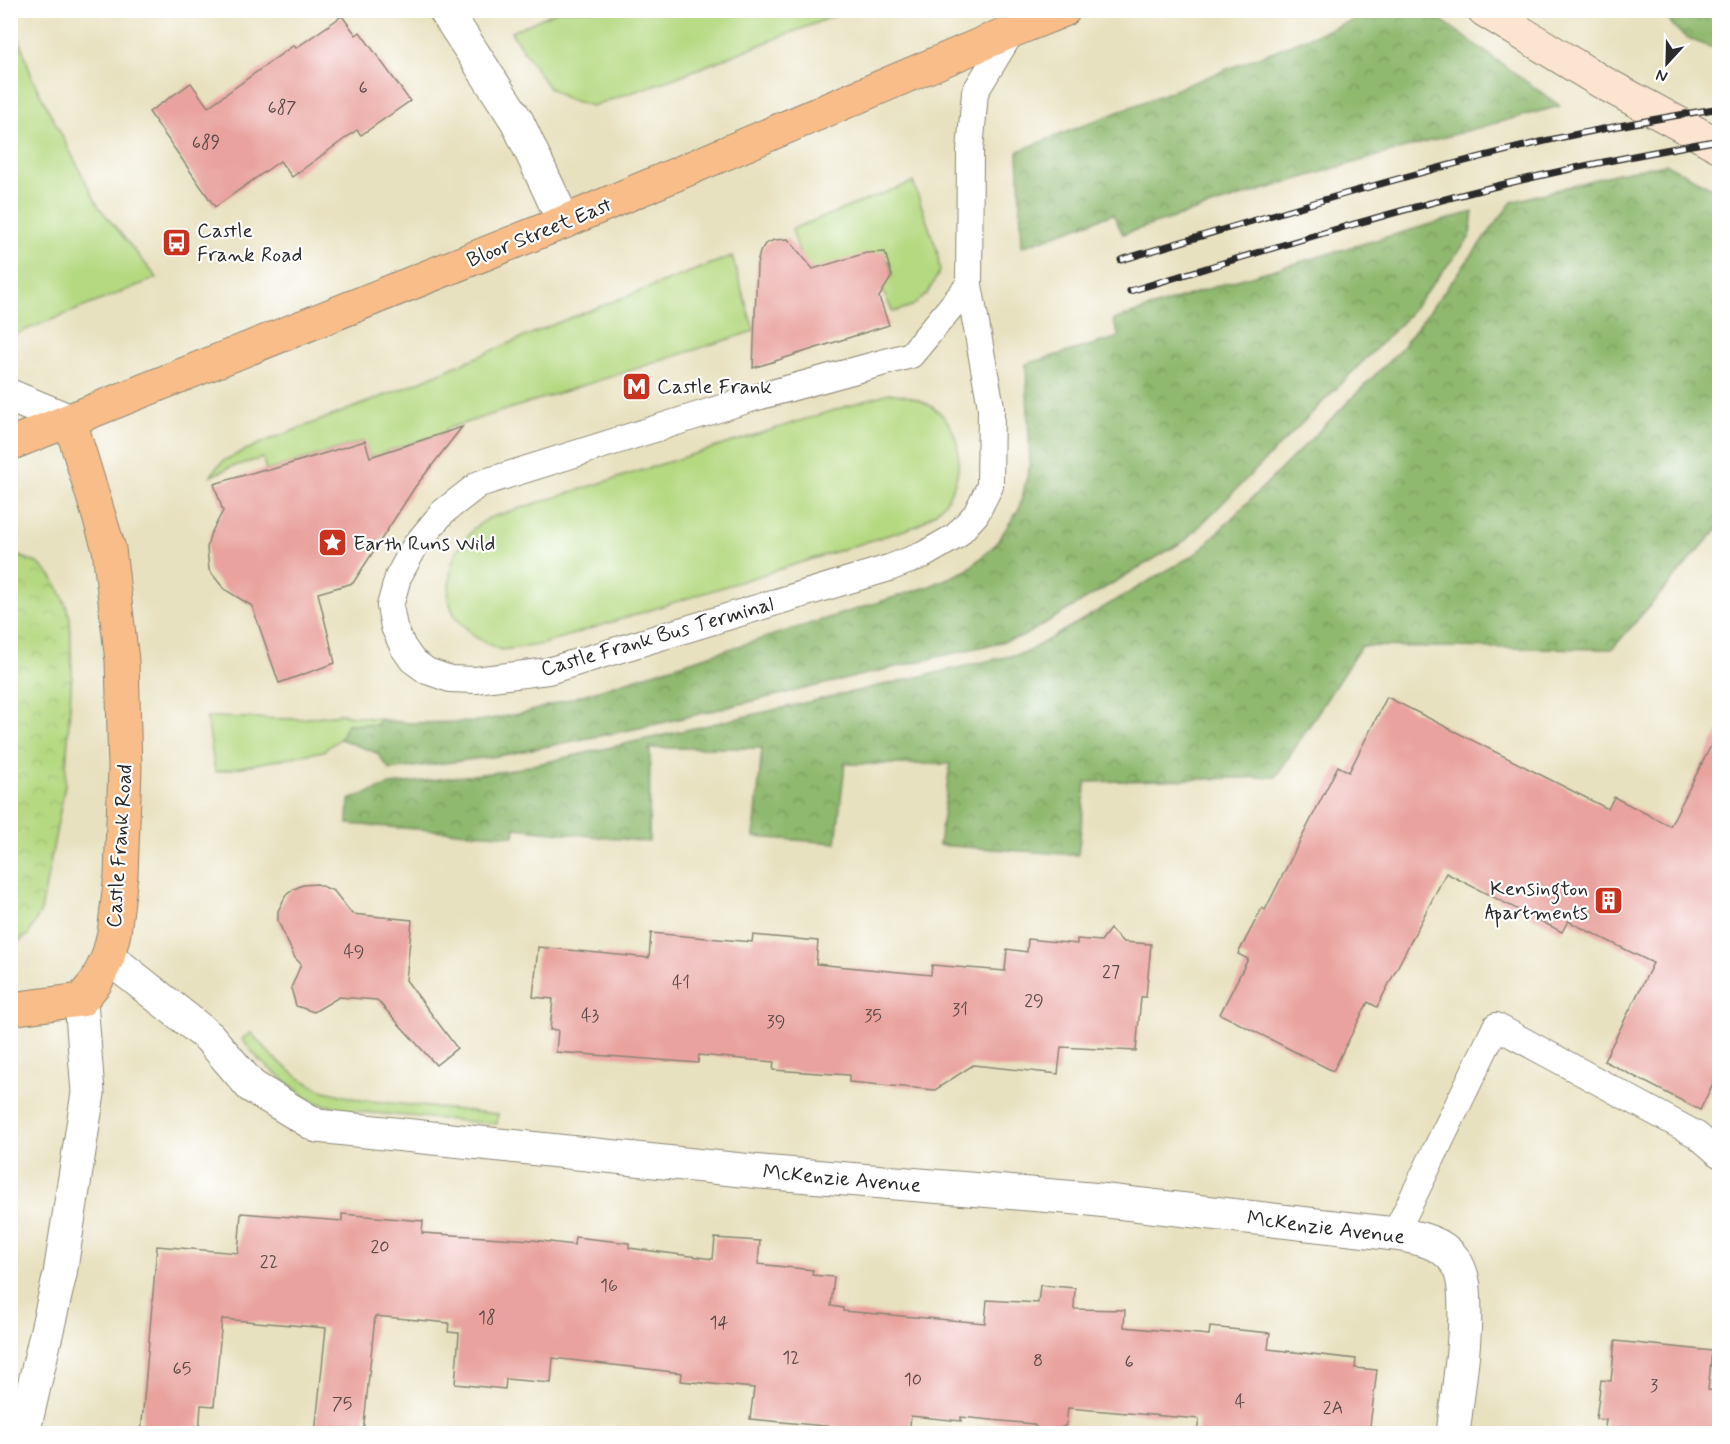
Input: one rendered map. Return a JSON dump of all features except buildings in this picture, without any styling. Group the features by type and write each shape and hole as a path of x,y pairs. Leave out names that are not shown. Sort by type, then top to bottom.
{"main road":[{"name":"Bloor Street East","path":"10,444 564,222 1012,30 1064,10"},
{"name":"Castle Frank Road","path":"70,421 110,549 122,661 125,768 117,914 108,957 96,982 81,1000"},
{"path":"10,1009 81,1000"}],"street":[{"path":"445,10 517,121 564,222"},
{"path":"1484,10 1600,81 1719,146"},
{"path":"10,396 70,421"},
{"name":"McKenzie Avenue","path":"108,957 210,1037 251,1086 317,1126 761,1172 1090,1199 1422,1239 1447,1252 1459,1266 1464,1288 1463,1334 1453,1434"},
{"path":"23,1434 60,1274 88,1093 81,1000"}],"lane":[{"name":"Castle Frank Bus Terminal","path":"969,285 911,355 750,399 479,484 443,512 415,546 398,577 390,606 394,627 403,647 412,660 427,671 450,679 475,680 548,671 888,568 923,555 956,536 976,514 990,486 991,407 969,285 970,151 975,92 1012,30"},
{"path":"1395,1234 1496,1026 1697,1134 1719,1155"}],"green space":[{"path":"10,11 33,80 99,207 157,278 11,336"},
{"path":"558,11 847,11 672,79 592,106 567,99 548,87 511,32"},
{"path":"1376,11 1429,11 1560,106 1340,167 1123,234 1113,214 1022,247 1018,151"},
{"path":"1665,11 1719,11 1719,50 1680,33"},
{"path":"1666,164 1719,192 1719,527 1612,649 1361,646 1276,777 1086,782 1078,855 939,845 950,764 845,764 836,843 754,837 762,748 650,748 649,842 515,828 514,836 348,824 349,800 390,785 507,771 1027,652 1197,553 1399,351 1512,202 1618,173"},
{"path":"913,182 937,250 940,271 927,294 912,306 893,312 881,288 892,276 889,264 881,254 805,272 792,229"},
{"path":"1473,212 1470,237 1405,319 1186,540 1022,637 644,727 498,756 390,770 377,753 340,739 347,724 378,725 379,719 408,723 472,722 525,713 930,586 967,570 996,544 1019,509 1030,465 1026,364 1119,337 1113,320 1220,285"},
{"path":"732,256 754,331 446,429 446,432 370,457 364,441 266,471 263,458 231,467 211,476 225,460 261,443 407,387 557,323"},
{"path":"889,393 919,400 929,405 948,422 957,445 958,470 950,494 940,508 917,526 539,645 501,650 475,637 455,617 448,599 451,566 456,552 474,528 489,518"},
{"path":"10,552 39,564 52,577 63,597 70,618 72,673 65,785 41,911 28,935 11,947"},
{"path":"340,714 379,719 378,725 347,724 340,739 323,751 215,772 207,717 299,719"},
{"path":"251,1033 273,1057 298,1077 321,1090 361,1100 498,1114 497,1124 352,1111 312,1102 259,1060 242,1039"}],"railway":[{"path":"1121,260 1492,154 1589,132 1720,108"},
{"path":"1130,291 1316,235 1528,178 1720,140"}],"place":[{"name":"Castle Frank Road","path":"176,242"},
{"name":"Castle Frank","path":"636,386"},
{"name":"Earth Runs Wild","path":"332,543"},
{"name":"Kensington Apartments","path":"1609,900"}]}
